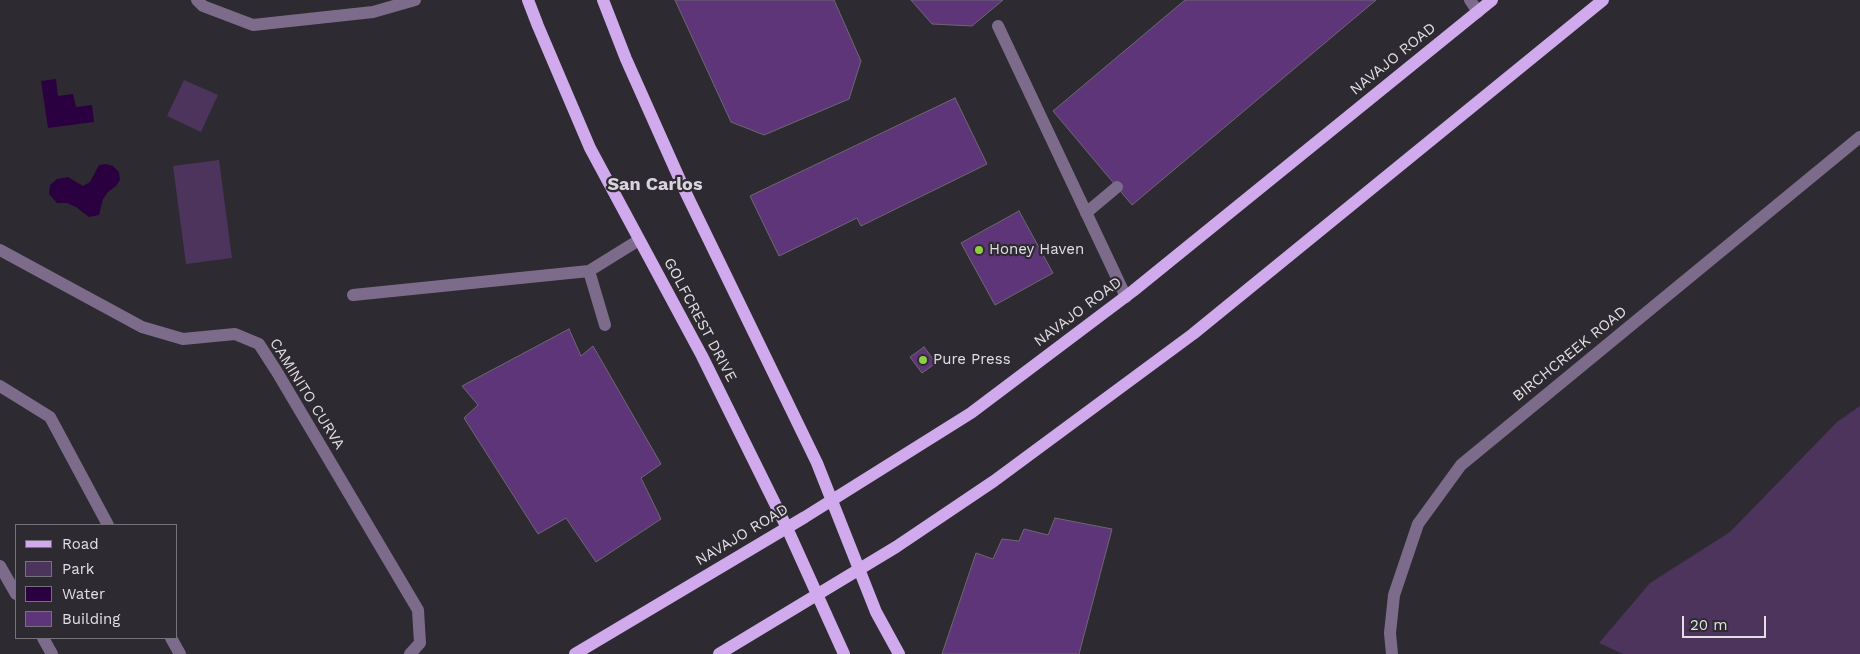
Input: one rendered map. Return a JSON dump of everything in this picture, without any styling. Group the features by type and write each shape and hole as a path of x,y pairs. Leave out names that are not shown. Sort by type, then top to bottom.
{"main road":[{"name":"GOLFCREST DRIVE","path":"528,0 590,148 702,356 787,528 844,654"},
{"path":"604,0 626,59 684,189 817,463 830,501 876,612 899,654"},
{"name":"NAVAJO ROAD","path":"575,654 787,528 971,413 1126,297 1492,0"},
{"path":"720,654 859,571 998,478 1193,334 1602,0"}],"street":[{"path":"197,0 203,6 253,25 373,12 415,0"},
{"path":"1470,0 1478,12"},
{"path":"998,26 1126,297"},
{"name":"BIRCHCREEK ROAD","path":"1392,654 1390,633 1394,595 1418,524 1461,465 1860,137"},
{"path":"1086,213 1117,187"},
{"path":"353,295 588,272 639,240"},
{"name":"CAMINITO CURVA","path":"0,250 142,327 183,340 235,334 259,344 418,610 420,643 410,654"},
{"path":"588,272 605,325"},
{"path":"0,386 50,417 107,524"},
{"path":"0,566 15,592"},
{"path":"43,639 52,654"},
{"path":"172,639 180,654"}],"green space":[{"path":"184,80 218,95 201,132 167,116"},
{"path":"219,160 232,258 186,264 173,166"},
{"path":"1860,406 1860,654 1623,654 1599,643 1650,583 1730,532 1837,422"}],"water":[{"path":"56,79 58,96 73,94 76,107 92,105 94,122 48,128 41,81"},
{"path":"99,165 113,166 119,172 120,180 103,199 99,215 89,217 67,203 57,203 49,194 50,185 57,179 68,177 83,186 90,182"}],"building":[{"path":"675,0 834,0 861,61 849,99 764,135 731,122"},
{"path":"911,0 1003,0 972,26 932,24"},
{"path":"1185,0 1376,0 1132,205 1053,111"},
{"path":"955,98 987,164 861,226 857,218 779,256 750,196"},
{"path":"1019,211 1053,273 995,305 961,243"},
{"path":"569,329 581,356 593,346 661,464 641,478 661,519 596,562 566,518 538,534 464,418 478,405 462,386"},
{"name":"Pure Press","path":"924,347 936,363 922,373 910,357"},
{"path":"1055,518 1112,529 1079,654 942,654 976,553 993,559 1002,539 1019,541 1024,529 1048,535"}],"place":[{"name":"Honey Haven","path":"979,250"},
{"name":"Pure Press","path":"923,360"}],"district":[{"name":"San Carlos","path":"655,185"}]}
